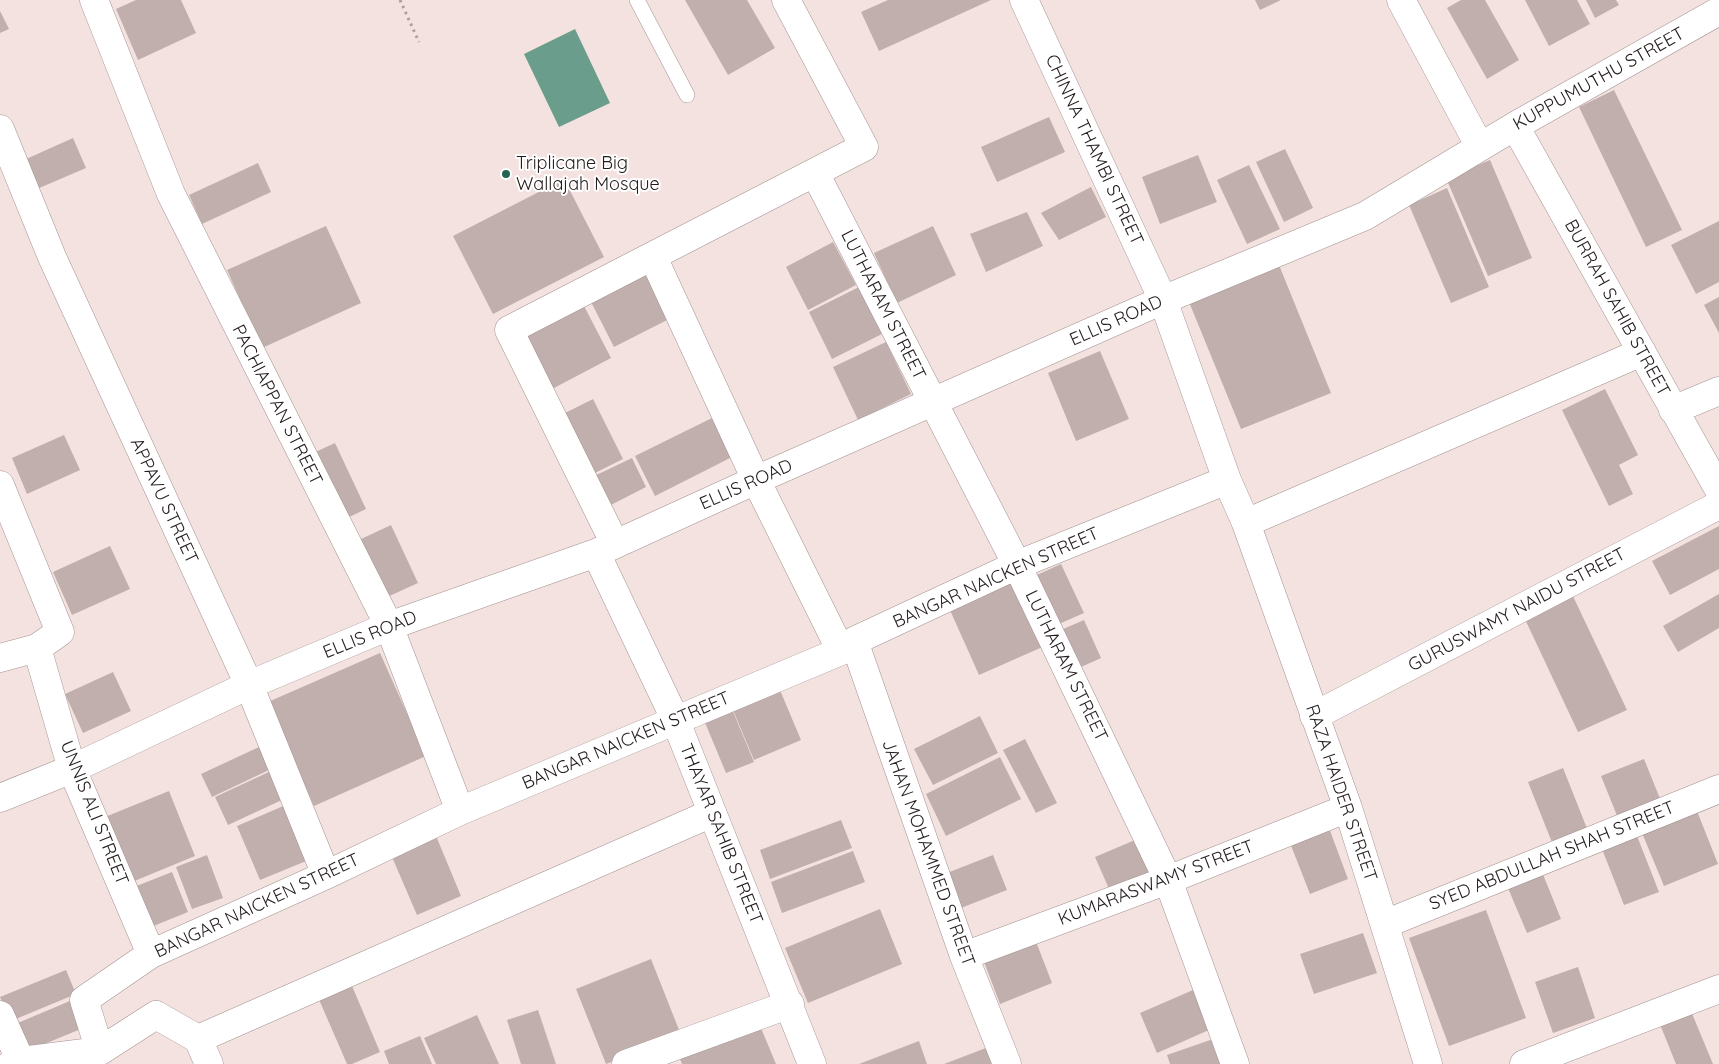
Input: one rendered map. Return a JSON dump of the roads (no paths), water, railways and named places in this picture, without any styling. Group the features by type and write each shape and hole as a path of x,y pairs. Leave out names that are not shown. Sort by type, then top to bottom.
{"street":[{"name":"PACHIAPPAN STREET","path":"94,0 171,194 389,626 460,811"},
{"path":"654,257 864,147 786,0"},
{"name":"CHINNA THAMBI STREET","path":"1024,0 1164,300 1227,480"},
{"path":"1401,0 1480,147"},
{"name":"KUPPUMUTHU STREET","path":"1480,147 1719,11"},
{"name":"BURRAH SAHIB STREET","path":"1516,126 1719,490"},
{"name":"APPAVU STREET","path":"0,129 52,256 249,685 326,875"},
{"name":"ELLIS ROAD","path":"0,798 72,769 249,685 389,626 606,549 756,480 1164,300 1365,216 1480,147"},
{"name":"LUTHARAM STREET","path":"816,173 932,402 1018,565 1168,880 1235,1064"},
{"name":"JAHAN MOHAMMED STREET","path":"654,257 756,480 847,646 964,956 1007,1064"},
{"name":"THAYAR SAHIB STREET","path":"654,257 509,330 606,549 790,1004 812,1064"},
{"path":"1246,523 1642,352"},
{"path":"1673,410 1719,391"},
{"name":"RAZA HAIDER STREET","path":"1227,480 1246,523 1348,808 1428,1064"},
{"name":"BANGAR NAICKEN STREET","path":"100,1051 84,1000 151,954 326,875 460,811 847,646 1018,565 1227,480"},
{"path":"0,486 60,632 37,648 0,658"},
{"name":"GURUSWAMY NAIDU STREET","path":"1314,716 1719,504"},
{"name":"UNNIS ALI STREET","path":"37,648 72,769 151,954"},
{"name":"SYED ABDULLAH SHAH STREET","path":"1385,924 1719,789"},
{"name":"KUMARASWAMY STREET","path":"964,956 1168,880 1348,808"},
{"path":"198,1039 712,814"},
{"path":"1524,1064 1719,989"},
{"path":"626,1064 790,1004"},
{"path":"0,1015 18,1063 100,1051 156,1015 198,1039 209,1064"}],"lane":[{"path":"637,0 687,95"}],"place":[{"name":"Triplicane Big Wallajah Mosque","path":"506,174"}]}
